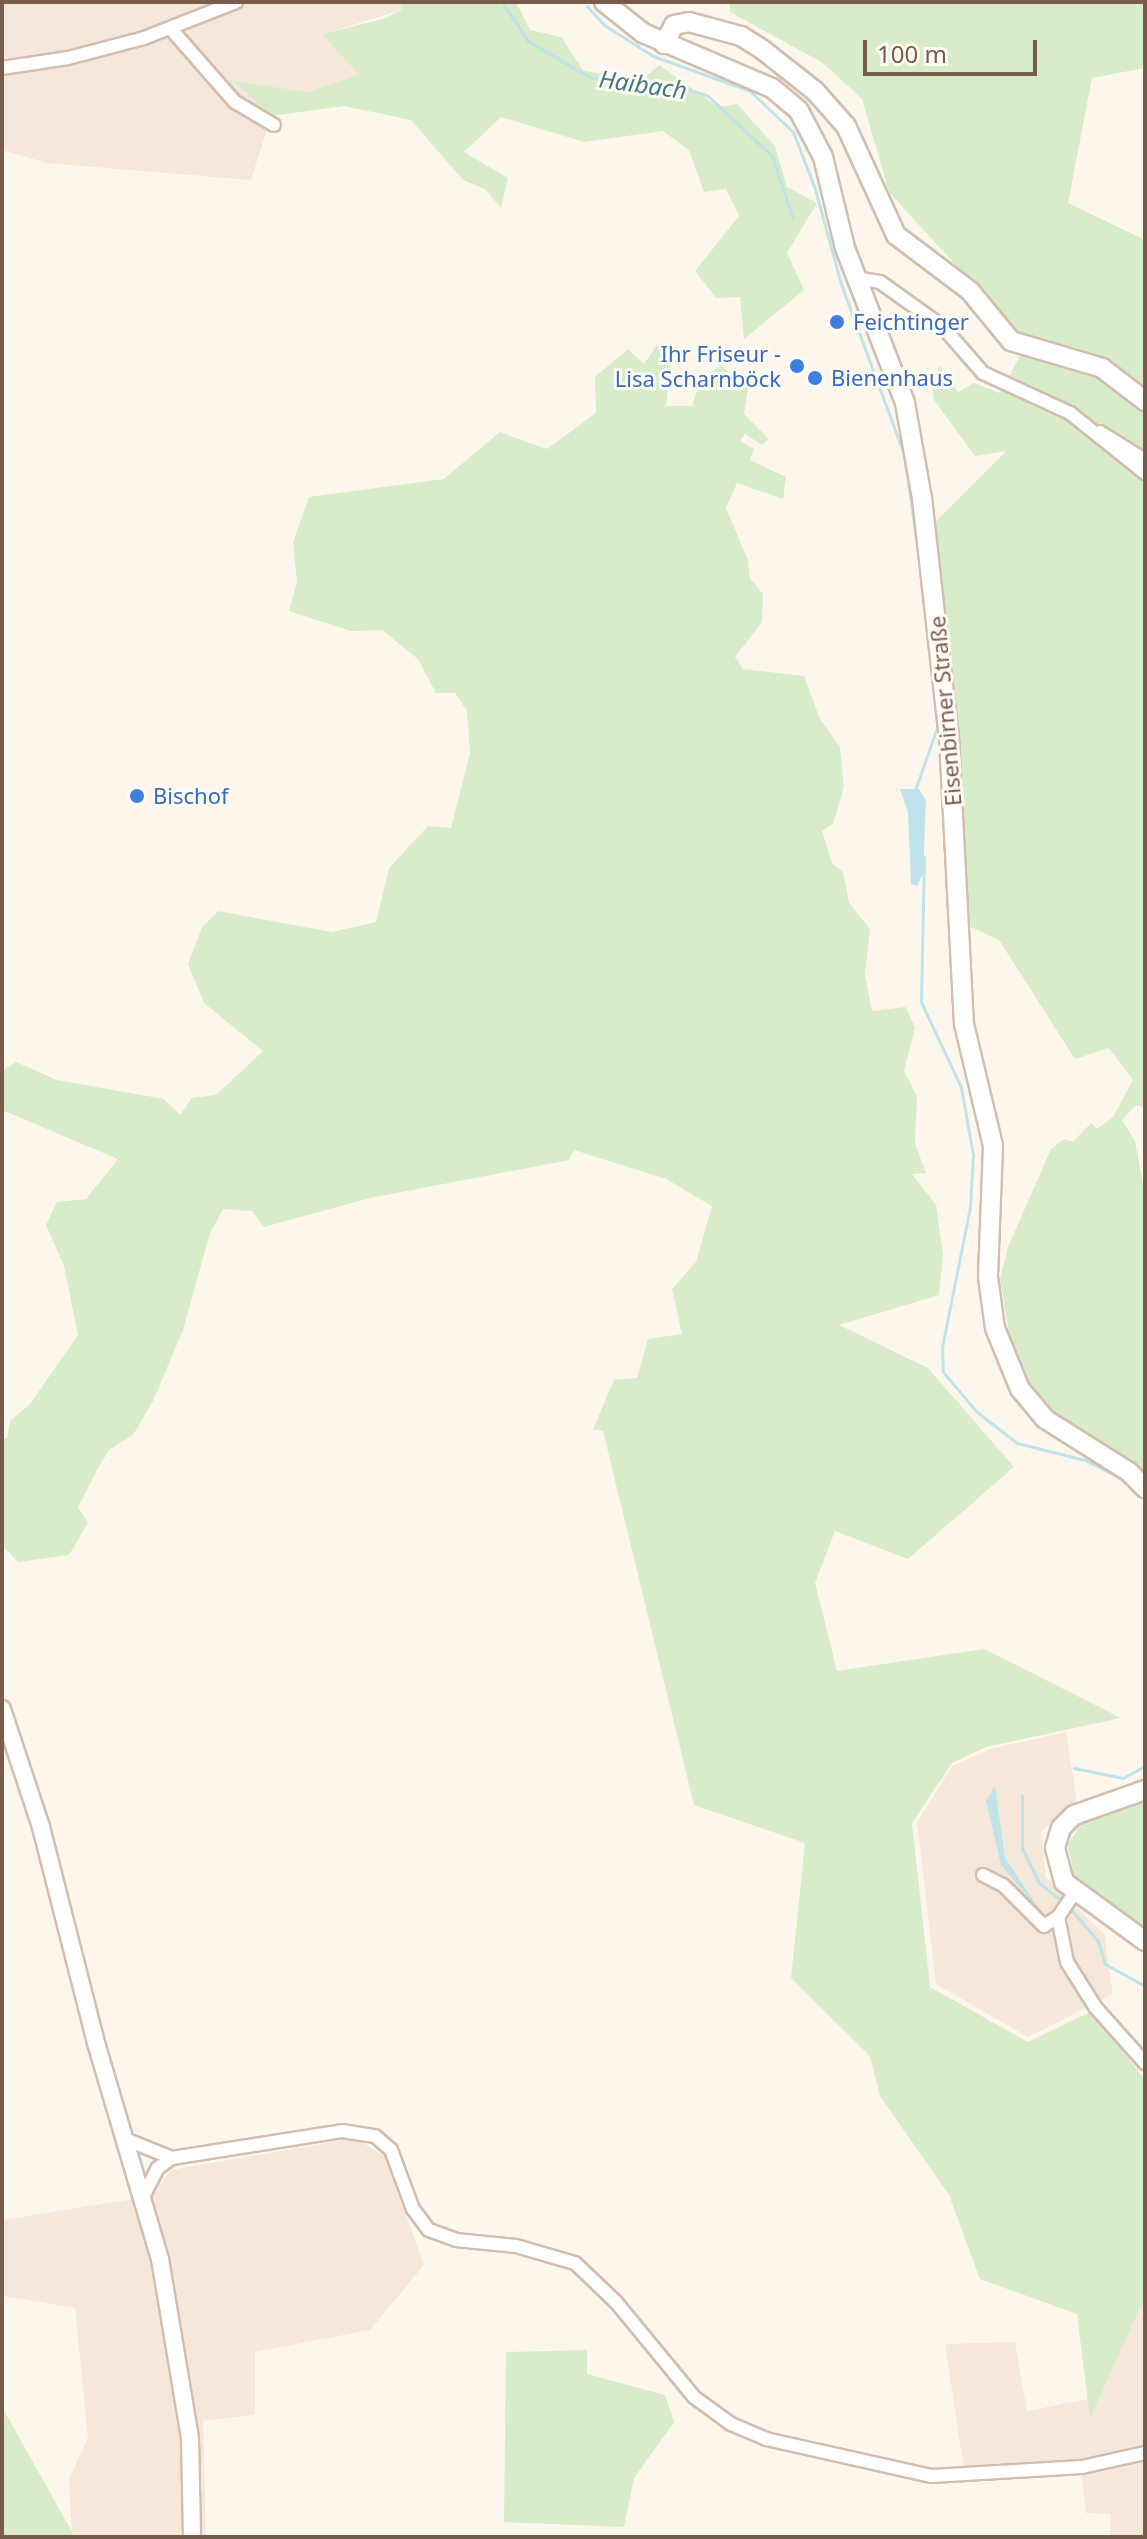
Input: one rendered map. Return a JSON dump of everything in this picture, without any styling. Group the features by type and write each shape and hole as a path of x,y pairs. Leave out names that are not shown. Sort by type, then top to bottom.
{"main road":[{"name":"Eisenbirner Straße","path":"604,2 664,44 754,77 799,111 823,157 855,278 905,403 922,498 949,739 963,1015 993,1146 988,1277 995,1328 1009,1369 1039,1412 1145,1488"},
{"path":"664,44 674,25 689,22 741,36 763,50 815,91 846,126 896,235 970,291 1011,341 1102,368 1145,401"},
{"path":"1145,1790 1085,1809 1061,1828 1055,1860 1066,1905 1145,1941"}],"street":[{"path":"2,68 68,58 171,29 236,2"},
{"path":"171,29 235,102 274,125"},
{"path":"855,278 880,282 942,326 983,373 1054,403 1145,460"},
{"path":"1098,431 1108,448 1145,473"},
{"path":"2,1709 41,1827 169,2297 188,2423 192,2537"},
{"path":"983,1875 1003,1885 1044,1926 1066,1905"},
{"path":"1066,1905 1064,1955 1085,1994 1145,2063"},
{"path":"143,2197 158,2168 172,2158 342,2131 375,2136 391,2150 413,2209 429,2230 456,2240 516,2246 575,2263 616,2302 694,2397 731,2424 766,2439 932,2476 1070,2469 1145,2453"},
{"path":"125,2139 172,2158"}],"shaded area":[{"path":"2,2 400,2 402,10 323,34 360,75 308,92 236,82 271,116 251,180 47,163 2,150"},
{"path":"1066,1732 1077,1802 1041,1831 1046,1877 1104,1934 1113,1994 1028,2037 936,1984 917,1822 952,1766 990,1749"},
{"path":"356,2138 384,2156 424,2265 370,2330 255,2352 255,2415 203,2421 206,2537 79,2537 72,2532 69,2479 88,2438 75,2308 2,2296 2,2220 153,2196 171,2170"},
{"path":"1145,2297 1145,2537 1110,2537 1111,2514 1086,2513 1081,2468 965,2476 945,2344 1015,2342 1027,2411 1088,2399 1090,2416"}],"green space":[{"path":"400,2 516,2 530,30 561,37 583,70 639,83 659,65 718,107 737,104 775,146 787,187 817,203 787,253 804,290 744,339 740,297 716,298 695,271 739,216 726,189 704,192 689,150 663,131 584,142 501,117 464,152 508,178 501,208 485,189 463,180 411,120 344,106 271,116 234,81 308,92 359,75 322,34 383,19 402,10"},
{"path":"729,2 1145,2 1145,68 1092,78 1068,203 1145,240 1145,1108 1136,1105 1122,1120 1135,1141 1145,1194 1145,1483 1049,1414 1029,1390 1014,1362 1000,1279 1008,1247 1051,1149 1064,1139 1073,1142 1091,1123 1097,1129 1113,1117 1133,1080 1109,1048 1075,1059 999,940 964,924 932,525 1006,451 975,456 934,400 931,378 940,366 958,392 974,383 1000,393 1027,343 889,192 862,99 823,63 730,12"},
{"path":"657,345 672,353 666,406 692,406 700,382 721,365 748,389 744,414 769,439 762,445 745,434 740,441 754,449 750,460 786,477 783,499 737,483 726,508 748,560 750,578 763,594 762,622 735,657 743,669 804,676 820,719 840,747 844,787 833,824 822,831 832,863 843,872 849,903 870,929 865,974 872,1011 906,1007 915,1028 904,1071 917,1096 915,1144 926,1173 912,1174 936,1205 943,1254 939,1295 839,1325 928,1368 1014,1467 908,1559 835,1531 815,1583 837,1671 984,1649 1121,1718 986,1747 952,1763 912,1823 930,1987 1028,2042 1090,2012 1145,2079 1145,2297 1090,2418 1077,2314 980,2279 949,2195 880,2096 870,2056 791,1978 805,1843 694,1805 603,1431 593,1429 614,1380 637,1378 648,1339 682,1334 672,1289 696,1262 712,1206 666,1179 574,1150 569,1160 370,1198 264,1227 252,1211 223,1209 210,1233 183,1330 153,1401 133,1435 109,1450 97,1470 78,1507 88,1523 69,1555 18,1562 2,1545 2,1439 7,1438 10,1421 30,1404 78,1335 64,1266 46,1225 57,1202 86,1199 118,1159 2,1110 2,1071 16,1062 57,1080 164,1099 180,1115 192,1098 216,1095 263,1051 204,1003 188,964 202,927 218,911 332,932 376,922 389,868 428,826 451,828 470,753 467,711 455,693 436,693 418,659 382,630 351,631 289,611 297,582 293,542 309,497 444,479 500,432 547,449 596,413 595,377 628,349 644,364"},
{"path":"1145,1798 1145,1932 1074,1876 1068,1844 1085,1819"},
{"path":"587,2350 587,2374 665,2395 674,2422 634,2478 624,2527 504,2522 506,2352"},
{"path":"2,2407 75,2537 2,2537"}],"water":[{"path":"900,789 919,789 926,800 923,874 917,886 911,884 908,812"},
{"path":"995,1786 1005,1858 1044,1916 1001,1865 986,1800"}],"waterway":[{"name":"Haibach","path":"502,2 528,41 589,77 635,86 681,87 708,96 772,156 793,219"},
{"path":"587,6 604,25 653,56 750,91 793,132 815,189 841,284 904,454 924,595"},
{"path":"915,790 939,722"},
{"path":"924,857 921,1002 961,1087 973,1155 970,1207 942,1347 943,1372 977,1412 1017,1443 1085,1460 1123,1479"},
{"path":"1074,1768 1123,1778 1145,1766"},
{"path":"1022,1795 1022,1848 1039,1883 1062,1901"},
{"path":"1068,1906 1098,1941 1105,1964 1145,1986"}],"place":[{"name":"Feichtinger","path":"837,322"},
{"name":"Ihr Friseur - Lisa Scharnböck","path":"797,366"},
{"name":"Bienenhaus","path":"815,378"},
{"name":"Bischof","path":"137,796"}]}
